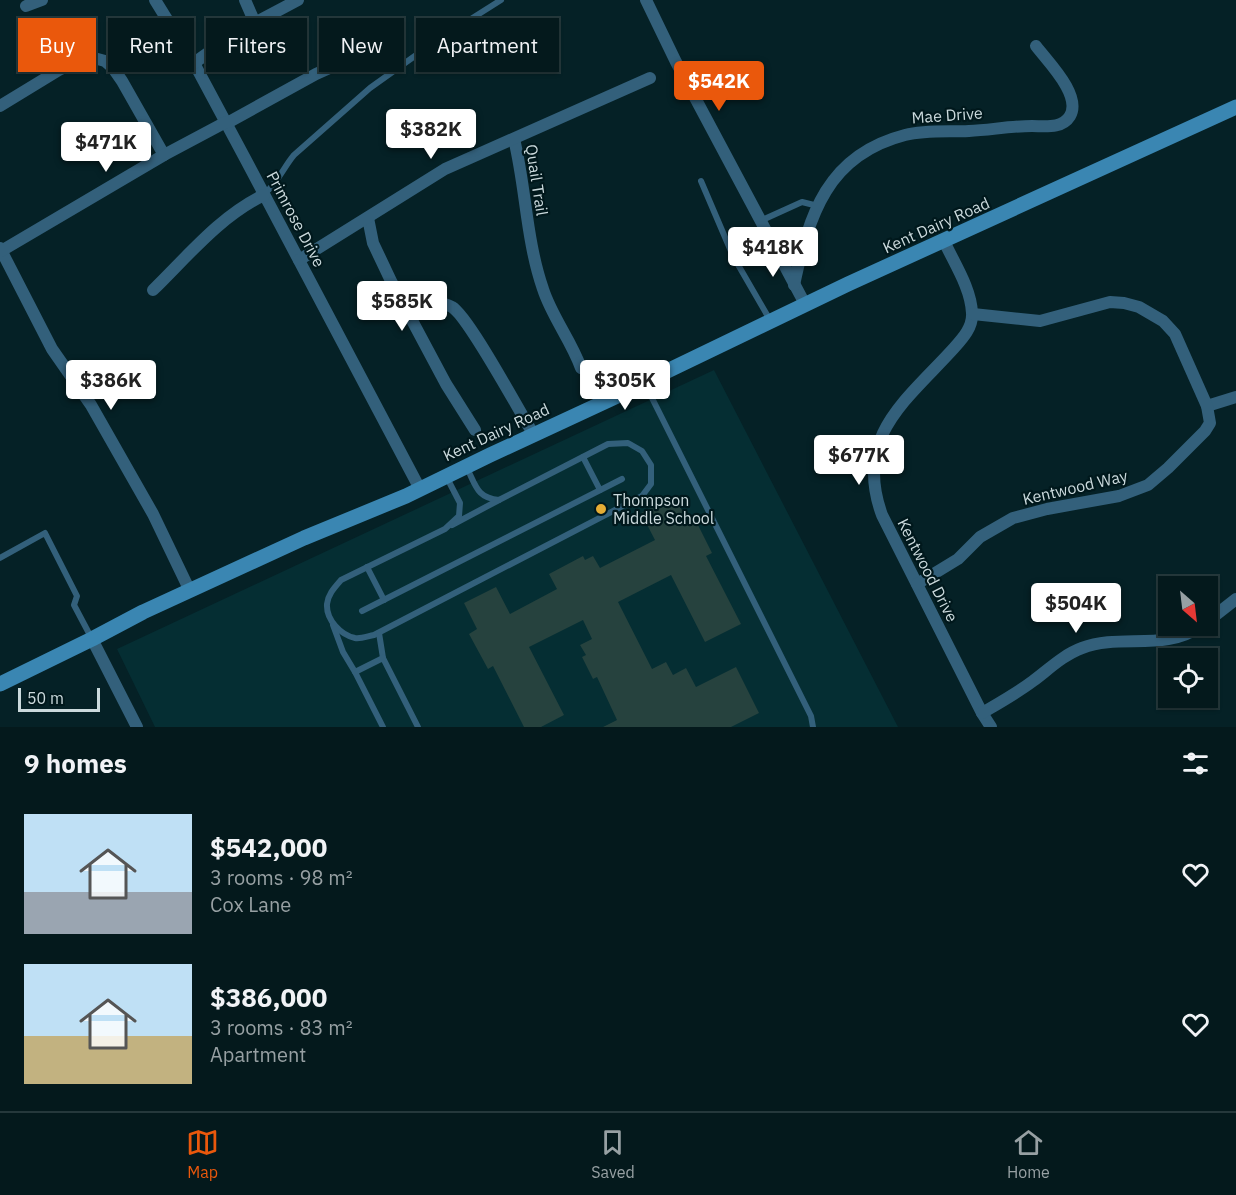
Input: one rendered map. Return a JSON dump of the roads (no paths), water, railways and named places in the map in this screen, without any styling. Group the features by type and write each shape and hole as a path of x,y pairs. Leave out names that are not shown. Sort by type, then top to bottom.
{"street":[{"path":"26,6 42,0"},
{"name":"Primrose Drive","path":"155,0 166,18"},
{"path":"245,0 253,18"},
{"path":"264,18 298,0"},
{"path":"646,0 676,62 805,304"},
{"name":"Mae Drive","path":"794,285 806,238 818,206 834,178 854,158 887,141 906,135 1064,123 1072,109 1069,93 1059,75 1036,46"},
{"path":"194,63 206,54"},
{"path":"0,106 83,58 105,61 122,81 164,155"},
{"name":"Primrose Drive","path":"194,63 420,489"},
{"path":"190,591 153,514 91,405 52,349 1,250 164,155 320,72"},
{"path":"514,139 650,78"},
{"name":"Kent Dairy Road","path":"0,684 190,591 304,538 420,489 805,304 1236,107"},
{"name":"Quail Trail","path":"299,260 445,169 514,139 529,229 543,288 552,311 575,351 581,368"},
{"path":"153,290 211,233 250,201 264,195"},
{"path":"368,218 373,243 408,313 446,384 475,430"},
{"path":"944,241 970,299 973,314 1040,321 1110,302 1138,307 1163,321 1175,334 1207,406 1236,397"},
{"path":"408,313 420,306 432,303 444,304 455,310 534,435"},
{"name":"Kentwood Drive","path":"973,314 970,328 963,339 894,412 884,428 875,453 873,480 877,503 991,727"},
{"name":"Kentwood Way","path":"917,584 958,559 980,537 1013,518 1047,509 1119,496 1148,485 1205,430 1210,423 1207,406"},
{"path":"1218,613 1236,599"},
{"path":"982,712 1010,697 1082,648 1102,643 1153,642 1180,636"},
{"path":"92,639 136,727"}],"lane":[{"path":"264,195 275,186 285,166 294,155 370,88 433,43 501,0"},
{"path":"701,181 733,256 770,321"},
{"path":"760,221 802,202 818,206"},
{"path":"644,383 811,716 813,727"},
{"path":"332,621 342,633 357,638 379,633 642,496 651,484 651,465 642,450 628,443 608,444 341,580 331,592 327,606 332,621 343,652 383,727"},
{"path":"583,457 600,490"},
{"path":"466,466 479,492 487,499 499,500"},
{"path":"445,529 459,516 460,503 446,475"},
{"path":"362,611 622,479"},
{"path":"0,558 45,533 77,596 74,605 92,639"},
{"path":"367,567 384,600"},
{"path":"379,633 383,658 418,727"},
{"path":"355,672 383,658"}],"place":[{"name":"Thompson Middle School","path":"601,509"}]}
